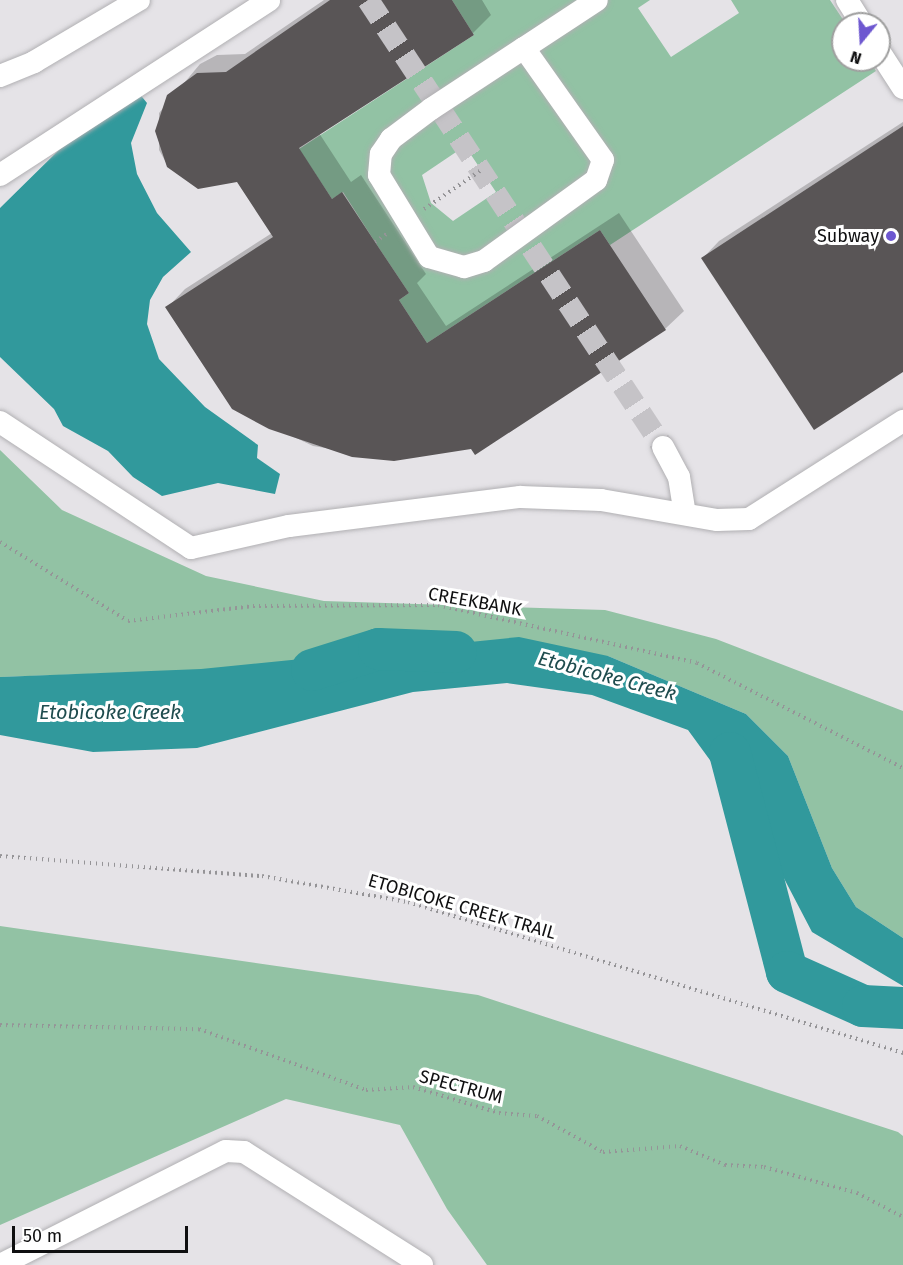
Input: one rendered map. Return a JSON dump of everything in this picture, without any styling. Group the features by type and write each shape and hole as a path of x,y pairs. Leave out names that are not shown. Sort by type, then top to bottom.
{"lane":[{"path":"0,76 61,48 139,0"},
{"path":"0,174 269,0"},
{"path":"524,48 603,160 596,180 484,261 464,267 429,257 387,196 379,175 381,154 391,139 431,109 597,0"},
{"path":"891,70 903,88"},
{"path":"0,422 191,548 289,526 520,497 601,500 685,514 749,519 903,421"},
{"path":"663,447 679,477 685,514"},
{"path":"0,1265 226,1151 244,1152 422,1265"}],"path":[{"path":"438,200 480,171"},
{"name":"CREEKBANK","path":"0,542 128,621 253,606 438,605 697,663 903,768"},
{"name":"ETOBICOKE CREEK TRAIL","path":"0,856 262,876 397,899 903,1053"},
{"name":"SPECTRUM","path":"0,1025 199,1029 366,1090 413,1087 499,1113 537,1116 603,1152 680,1146 725,1165 764,1167 857,1193 903,1217"}],"green space":[{"path":"452,0 650,0 638,8 671,57 739,13 731,0 830,0 838,12 831,12 831,72 874,72 610,245 600,230 427,343 399,300 409,293 343,192 332,199 299,149 474,35","holes":["465,146 496,192 453,221 431,203 422,175"]},
{"path":"0,450 62,510 206,576 324,601 605,610 716,639 903,711 903,938 856,907 832,868 788,756 746,714 608,656 0,677"},
{"path":"0,926 478,995 898,1132 903,1136 903,1265 487,1265 447,1209 400,1125 286,1099 0,1225"}],"water":[{"path":"129,81 147,103 131,143 137,174 157,213 191,252 163,277 150,300 147,324 159,359 205,407 258,445 257,458 280,474 275,494 218,483 162,496 133,477 108,451 63,426 54,409 0,357 0,208"},
{"name":"Etobicoke Creek","path":"519,637 608,656 746,714 788,756 832,868 856,907 903,938 903,986 812,932 753,819 688,730 592,695 507,683 413,692 197,748 93,752 0,735 0,677 201,669"}],"building":[{"path":"330,0 452,0 474,35 299,148 332,199 342,192 409,293 399,300 427,343 600,230 666,330 475,455 471,449 394,461 352,457 269,429 232,409 165,307 273,237 237,182 198,189 167,167 155,131 167,95 197,73 226,72"},
{"path":"903,126 903,372 814,430 701,258"}],"waterway":[{"name":"Etobicoke Creek","path":"312,670 379,649 456,652"},
{"name":"Etobicoke Creek","path":"730,753 787,972 863,1006 903,1008"}],"tunnel":[{"path":"368,0 663,447"}],"place":[{"name":"Subway","path":"891,236"}]}
